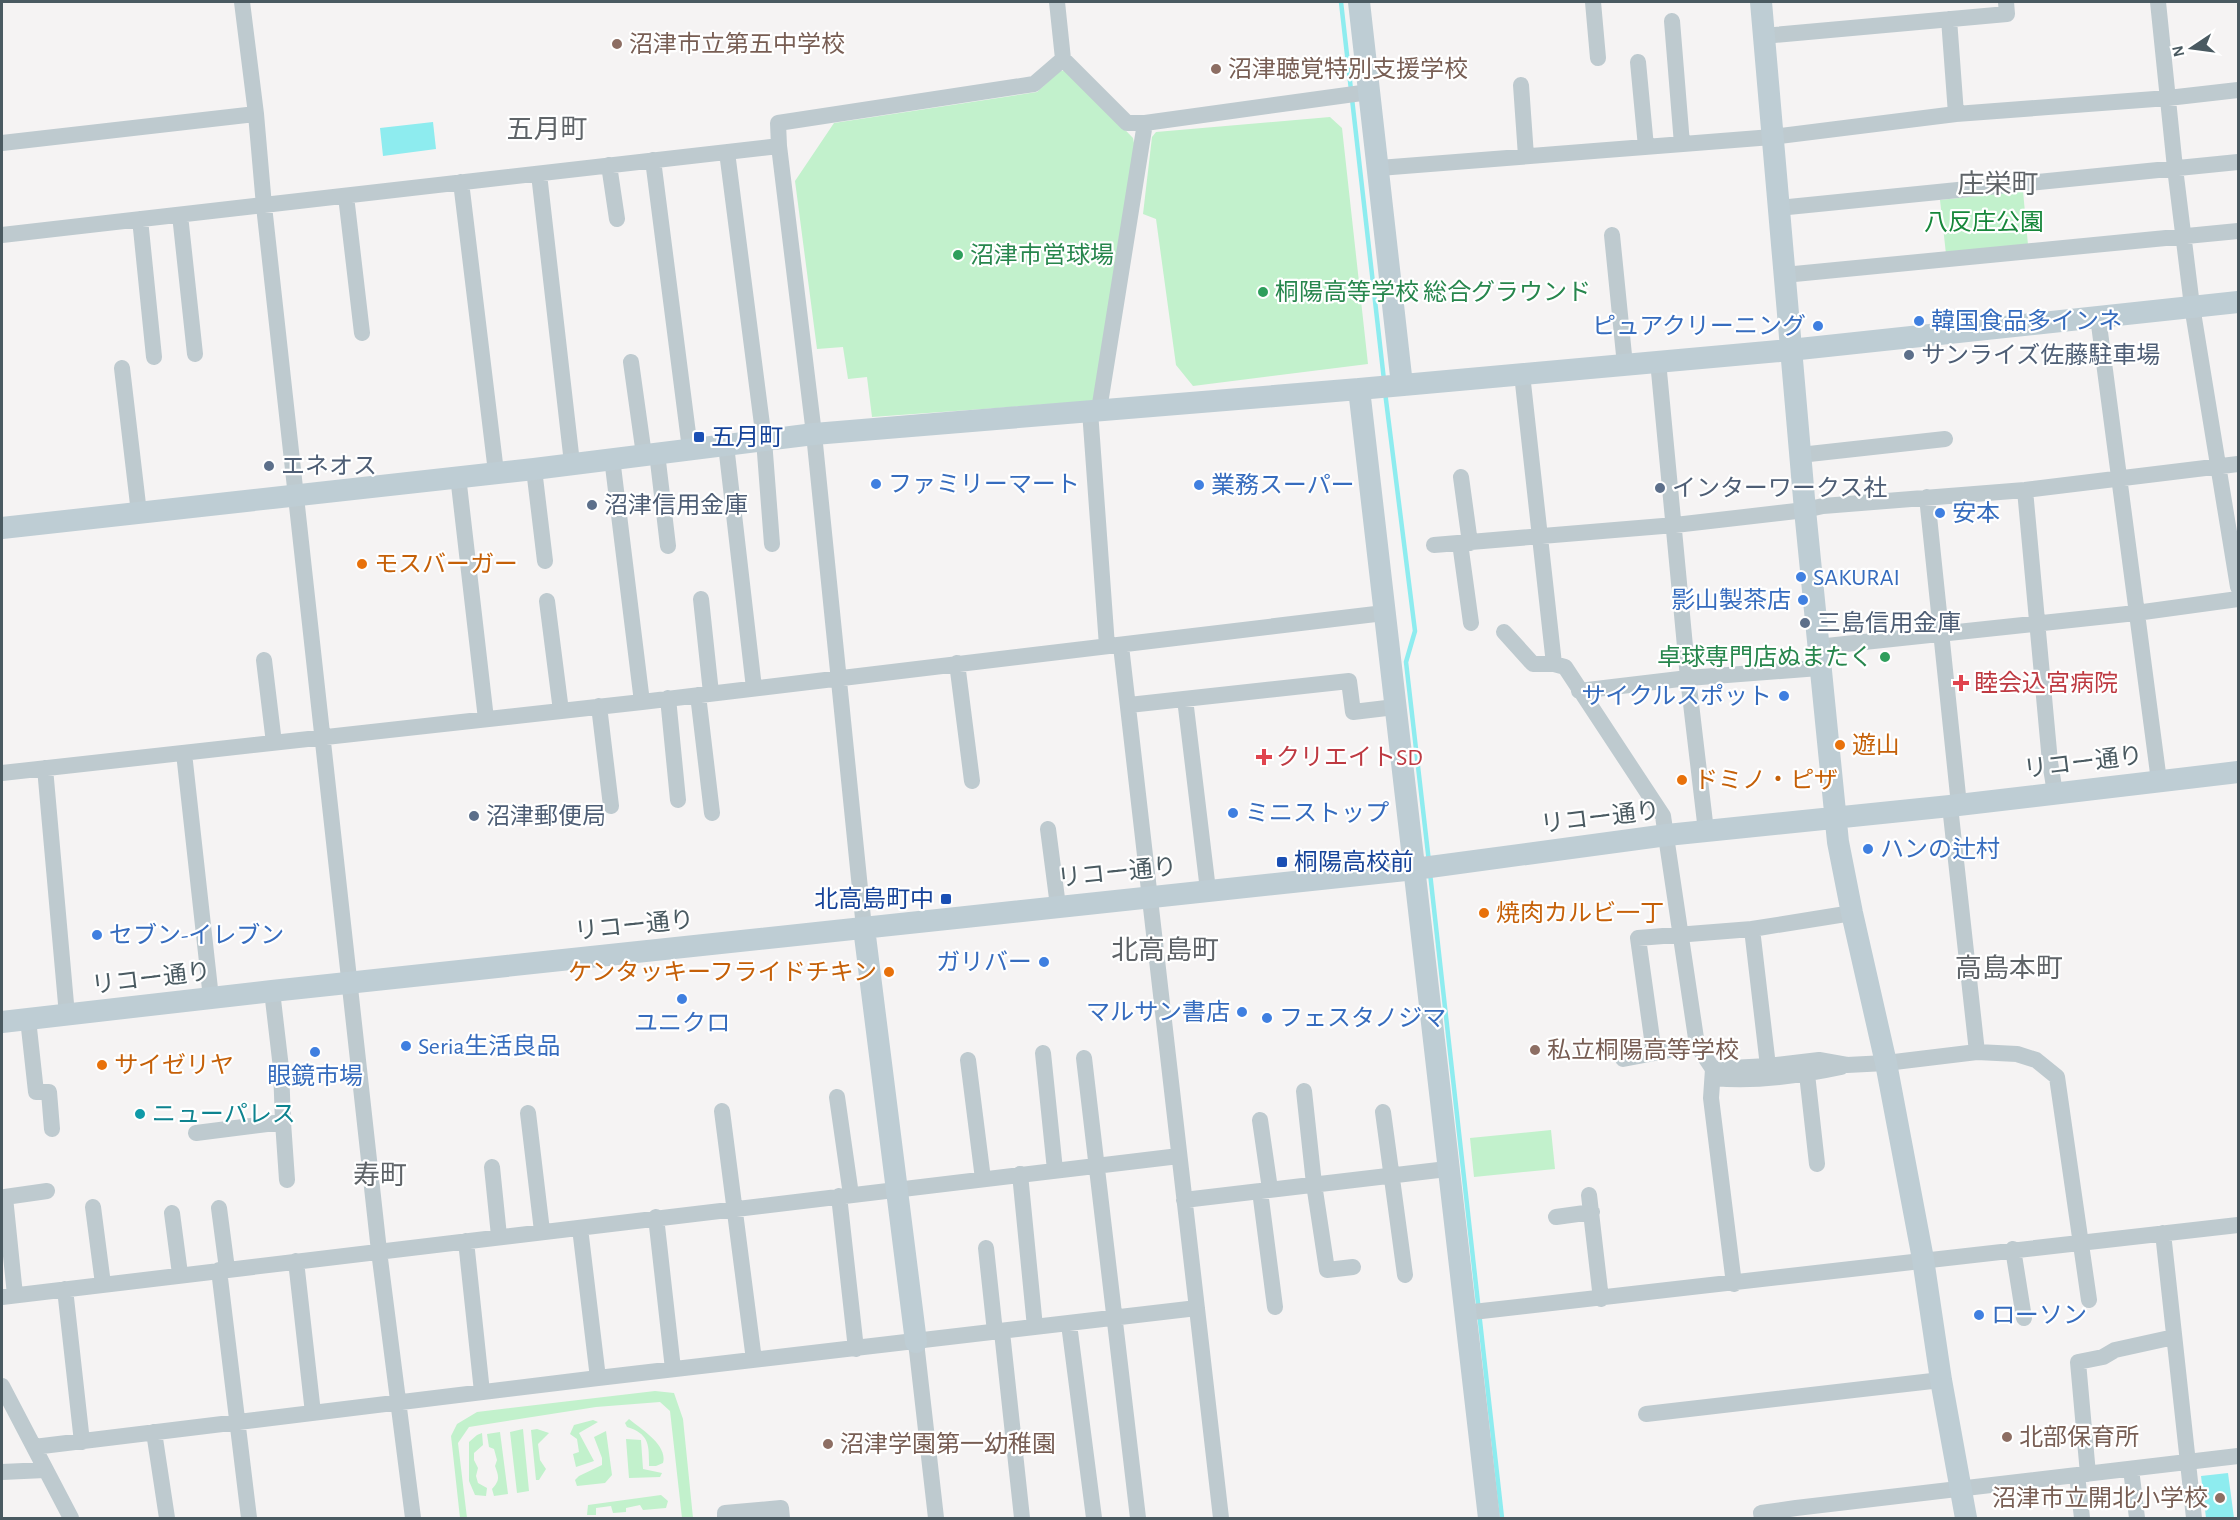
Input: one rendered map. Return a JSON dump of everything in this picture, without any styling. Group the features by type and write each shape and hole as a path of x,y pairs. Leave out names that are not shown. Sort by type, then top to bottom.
{"street":[{"path":"242,2 379,1251 413,1518"},
{"path":"1057,2 1063,59 1127,123 1145,123 1369,92"},
{"path":"1359,2 1402,385"},
{"path":"1593,2 1598,58"},
{"path":"1761,2 1804,510 1838,842 1852,914 1887,1063 1923,1259 1941,1380 1966,1518"},
{"path":"1763,36 2007,14 2006,2"},
{"path":"2158,2 2192,306 2238,587"},
{"path":"1949,19 1956,114"},
{"path":"1672,21 1682,144"},
{"path":"936,1518 864,928 814,434 778,123 1034,84 1063,59"},
{"path":"1638,62 1646,147"},
{"path":"1521,85 1526,156"},
{"path":"1378,168 1772,137 1956,114 2168,98 2238,90"},
{"path":"2,143 256,114"},
{"path":"1145,123 1095,410 1114,646 1129,705 1221,1518"},
{"path":"2,235 779,146"},
{"path":"727,152 764,440 772,544"},
{"path":"653,160 690,449"},
{"path":"1778,208 2238,162"},
{"path":"609,165 617,219"},
{"path":"539,174 572,463"},
{"path":"461,182 496,472"},
{"path":"346,196 362,333"},
{"path":"180,215 195,354"},
{"path":"140,219 154,357"},
{"path":"1784,275 2238,231"},
{"path":"1612,235 1625,365"},
{"path":"2,528 534,469 814,434 1359,389 1790,350 2238,302"},
{"path":"2098,317 2159,780"},
{"path":"630,362 651,454 668,546"},
{"path":"1658,362 1688,678 1706,831"},
{"path":"122,368 139,513"},
{"path":"1522,374 1554,664"},
{"path":"1359,389 1447,1169 1489,1518"},
{"path":"1800,455 1945,440"},
{"path":"726,445 754,688"},
{"path":"612,458 642,702"},
{"path":"1434,546 1674,525 1818,507 2025,490 2238,464"},
{"path":"534,469 545,561"},
{"path":"458,476 486,719"},
{"path":"1461,477 1471,623"},
{"path":"2025,490 2055,793"},
{"path":"1927,497 1942,634 1977,1052"},
{"path":"701,599 712,813"},
{"path":"1579,691 1688,678 1818,658 1942,634 2136,613 2238,599"},
{"path":"547,601 561,711"},
{"path":"2,773 642,702 1384,613"},
{"path":"1504,632 1533,664 1554,664 1564,667 1663,816 1697,1046 1713,1073 1711,1098 1734,1284"},
{"path":"264,660 274,743"},
{"path":"957,663 972,782"},
{"path":"1129,705 1349,681 1353,712 1395,707"},
{"path":"668,698 678,800"},
{"path":"1185,699 1208,890"},
{"path":"599,706 611,806"},
{"path":"184,753 211,998"},
{"path":"45,768 67,1015"},
{"name":"リコー通り","path":"2,1022 351,982 1414,869 1706,831 2238,772"},
{"path":"1048,830 1058,906"},
{"path":"1654,1053 1638,938 1752,929 1852,914"},
{"path":"1752,929 1768,1066"},
{"path":"272,991 281,1068 287,1180"},
{"path":"28,1019 36,1092 49,1092 52,1129"},
{"path":"1623,1059 1697,1046"},
{"path":"1713,1073 1740,1080 1806,1074 1848,1065 1887,1063 1977,1052 2017,1054 2036,1060 2057,1077 2089,1300"},
{"path":"1043,1053 1055,1170"},
{"path":"1083,1058 1138,1518"},
{"path":"968,1060 983,1179"},
{"path":"1713,1073 1820,1060 1848,1065"},
{"path":"1806,1074 1817,1164"},
{"path":"1304,1091 1314,1184 1327,1270 1353,1267"},
{"path":"837,1096 856,1349"},
{"path":"722,1111 754,1360"},
{"path":"1383,1112 1405,1275"},
{"path":"528,1113 542,1231"},
{"path":"1260,1120 1275,1307"},
{"path":"196,1133 284,1122"},
{"path":"47,1191 5,1197 8,1296 1179,1155"},
{"path":"492,1167 499,1236"},
{"path":"1184,1200 1447,1169"},
{"path":"1020,1174 1035,1328"},
{"path":"1589,1195 1601,1299"},
{"path":"93,1207 103,1284"},
{"path":"219,1208 236,1422 249,1518"},
{"path":"1556,1217 1592,1212"},
{"path":"172,1213 180,1274"},
{"path":"656,1217 673,1369"},
{"path":"1464,1313 1734,1284 1923,1259 2238,1225"},
{"path":"580,1228 598,1378"},
{"path":"2163,1233 2194,1518"},
{"path":"466,1241 482,1392"},
{"path":"986,1248 1022,1518"},
{"path":"2013,1250 2024,1318"},
{"path":"296,1261 314,1413"},
{"path":"65,1289 82,1442"},
{"path":"34,1448 598,1378 1197,1308"},
{"path":"1069,1324 1094,1518"},
{"path":"2082,1518 2083,1475 2078,1362 2103,1357 2115,1350 2174,1337"},
{"path":"1646,1414 1941,1380"},
{"path":"2,1386 71,1518"},
{"path":"154,1432 167,1518"},
{"path":"1762,1518 1761,1513 2238,1456"},
{"path":"2131,1469 2137,1518"},
{"path":"2,1472 45,1470"},
{"path":"1849,1502 1852,1518"},
{"path":"725,1518 725,1513 781,1508 782,1518"}],"green space":[{"name":"沼津市営球場","path":"1067,70 1133,138 1135,148 1093,401 872,417 867,377 848,379 843,347 817,349 795,181 834,123 1037,92 1060,71"},
{"name":"桐陽高等学校 総合グラウンド","path":"1330,117 1342,128 1368,364 1193,386 1176,365 1156,219 1143,214 1152,137 1156,132"},
{"name":"八反庄公園","path":"2023,191 2028,245 1946,254 1940,200"},
{"path":"1551,1130 1555,1169 1474,1177 1470,1138"},
{"path":"655,1391 674,1393 683,1419 693,1518 682,1518 670,1411 660,1402 596,1407 469,1427 458,1443 467,1518 460,1518 451,1436 457,1424 477,1412"},
{"path":"629,1419 658,1444 663,1463 649,1466 647,1442 640,1433 627,1427 625,1423"},
{"path":"593,1420 598,1422 579,1433 594,1461 576,1467 573,1454 579,1452 577,1439 570,1434 574,1425"},
{"path":"523,1429 529,1491 517,1493 510,1432"},
{"path":"537,1429 549,1433 538,1444 540,1460 546,1469 539,1480 536,1480 531,1430"},
{"path":"606,1431 612,1475 605,1483 577,1486 575,1480 579,1476 602,1465 602,1458 594,1437"},
{"path":"500,1432 508,1494 494,1496 492,1489 498,1478 495,1466 497,1460 494,1449 489,1447 487,1434"},
{"path":"482,1433 483,1445 474,1453 474,1460 478,1468 476,1476 478,1483 487,1488 486,1496 475,1495 469,1481 469,1442"},
{"path":"626,1439 641,1440 643,1469 662,1473 660,1477 629,1478"},
{"path":"661,1495 668,1501 666,1508 643,1510 640,1505 626,1508 626,1512 613,1513 611,1506 596,1508 596,1515 587,1515 588,1505"}],"water":[{"path":"433,122 436,149 383,156 380,128"},
{"name":"沼津市立開北小学校","path":"2228,1473 2234,1518 2206,1518 2201,1476"}],"waterway":[{"path":"1341,2 1384,380"},
{"path":"1385,392 1415,631 1406,662 1429,862"},
{"path":"1430,873 1502,1518"}],"place":[{"name":"沼津市立第五中学校","path":"617,44"},
{"name":"沼津聴覚特別支援学校","path":"1216,69"},
{"name":"沼津市営球場","path":"958,255"},
{"name":"桐陽高等学校 総合グラウンド","path":"1263,292"},
{"name":"韓国食品多インネ","path":"1919,321"},
{"name":"ピュアクリーニング","path":"1818,326"},
{"name":"サンライズ佐藤駐車場","path":"1909,355"},
{"name":"五月町","path":"699,437"},
{"name":"エネオス","path":"269,466"},
{"name":"ファミリーマート","path":"876,484"},
{"name":"業務スーパー","path":"1199,485"},
{"name":"インターワークス社","path":"1660,488"},
{"name":"沼津信用金庫","path":"592,505"},
{"name":"安本","path":"1940,513"},
{"name":"モスバーガー","path":"362,564"},
{"name":"SAKURAI","path":"1801,577"},
{"name":"影山製茶店","path":"1803,600"},
{"name":"三島信用金庫","path":"1805,623"},
{"name":"卓球専門店ぬまたく","path":"1885,657"},
{"name":"睦会込宮病院","path":"1961,683"},
{"name":"サイクルスポット","path":"1784,696"},
{"name":"遊山","path":"1840,745"},
{"name":"クリエイトSD","path":"1264,757"},
{"name":"ドミノ・ピザ","path":"1682,780"},
{"name":"ミニストップ","path":"1233,813"},
{"name":"沼津郵便局","path":"474,816"},
{"name":"ハンの辻村","path":"1868,849"},
{"name":"桐陽高校前","path":"1282,862"},
{"name":"北高島町中","path":"946,899"},
{"name":"焼肉カルビ一丁","path":"1484,913"},
{"name":"セブン-イレブン","path":"97,935"},
{"name":"ガリバー","path":"1044,962"},
{"name":"ケンタッキーフライドチキン","path":"889,972"},
{"name":"ユニクロ","path":"682,999"},
{"name":"マルサン書店","path":"1242,1012"},
{"name":"フェスタノジマ","path":"1267,1018"},
{"name":"Seria生活良品","path":"406,1046"},
{"name":"私立桐陽高等学校","path":"1535,1050"},
{"name":"眼鏡市場","path":"315,1052"},
{"name":"サイゼリヤ","path":"102,1065"},
{"name":"ニューパレス","path":"140,1114"},
{"name":"ローソン","path":"1979,1315"},
{"name":"北部保育所","path":"2007,1437"},
{"name":"沼津学園第一幼稚園","path":"828,1444"},
{"name":"沼津市立開北小学校","path":"2220,1498"}],"district":[{"name":"五月町","path":"547,129"},
{"name":"庄栄町","path":"1998,184"},
{"name":"北高島町","path":"1165,950"},
{"name":"高島本町","path":"2009,968"},
{"name":"寿町","path":"380,1175"}]}
